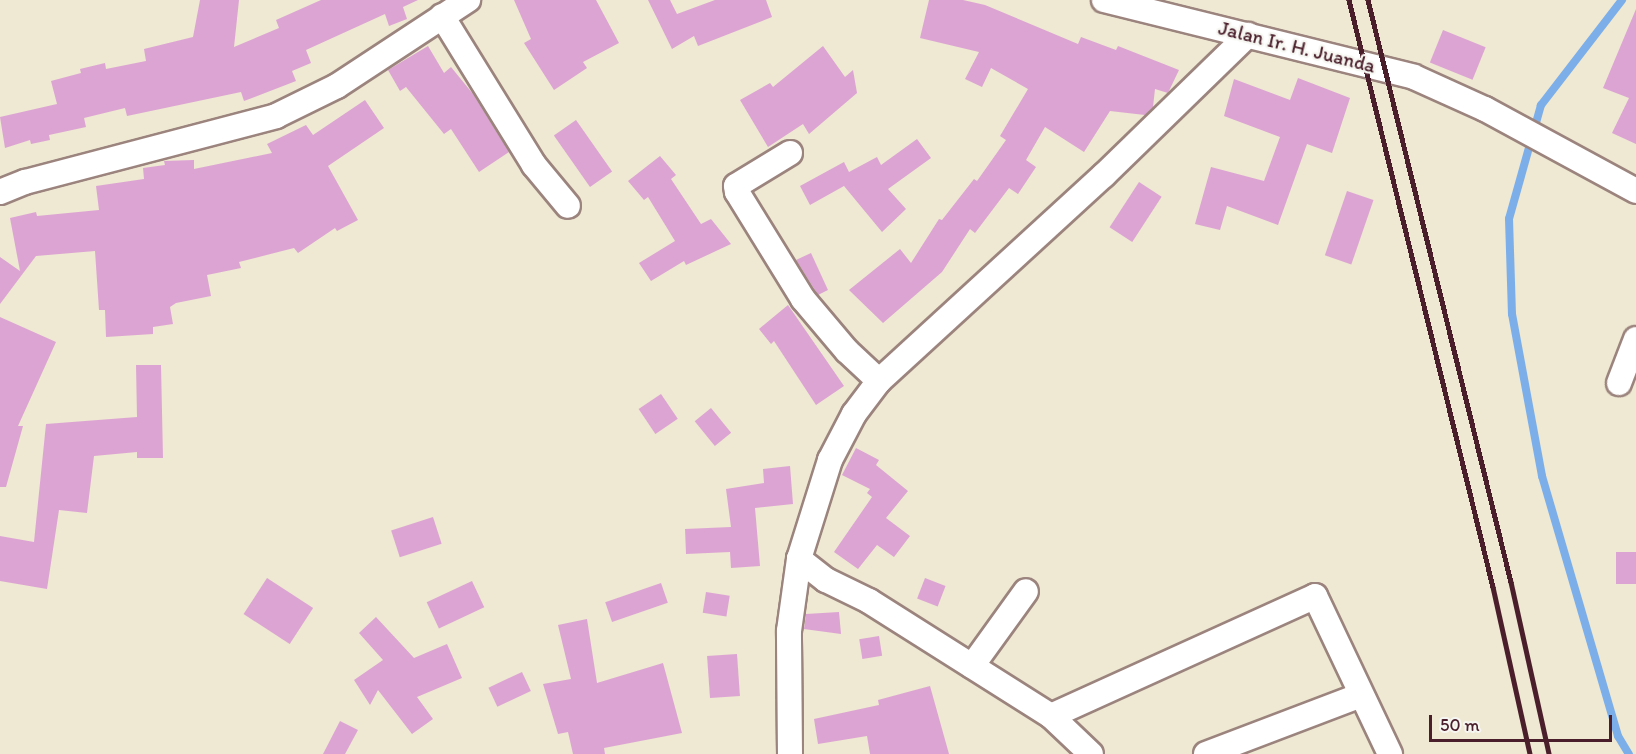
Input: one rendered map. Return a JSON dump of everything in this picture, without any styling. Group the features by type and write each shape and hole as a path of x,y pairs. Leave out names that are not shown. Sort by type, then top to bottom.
{"street":[{"path":"0,192 25,182 276,116 337,86 468,0"},
{"name":"Jalan Ir. H. Juanda","path":"1104,0 1414,76 1485,109 1628,187"},
{"path":"442,16 534,165 568,206"},
{"path":"790,754 789,631 799,559 830,460 854,414 879,381 1104,175 1248,35"},
{"path":"790,153 736,186 737,192 803,299 847,351 879,381"},
{"path":"1619,384 1636,339"},
{"path":"799,559 826,580 869,601 1051,716 1089,753"},
{"path":"972,666 1026,591"},
{"path":"1051,716 1315,596 1390,754"},
{"path":"1206,754 1361,695"}],"building":[{"path":"200,0 239,0 234,47 279,28 276,20 321,0 418,0 403,7 407,19 389,26 385,14 306,50 311,63 292,71 296,81 244,101 241,92 127,116 125,108 84,118 86,127 49,135 50,140 31,144 30,140 5,148 0,117 57,104 51,81 81,73 80,69 105,63 106,69 146,61 144,49 193,37"},
{"path":"514,0 596,0 619,43 583,62 587,68 554,90 524,43 531,39"},
{"path":"648,0 670,0 677,14 715,0 766,0 772,17 698,46 694,36 672,49"},
{"path":"929,0 963,0 985,5 1078,44 1081,37 1116,50 1118,46 1179,70 1168,93 1155,89 1153,107 1145,115 1110,111 1084,152 1045,127 1026,160 1036,167 1018,194 1009,188 975,233 970,229 942,272 883,323 849,290 900,249 911,263 939,219 942,220 974,179 977,181 1006,140 1000,136 1028,89 991,68 982,87 965,79 979,52 920,38"},
{"path":"1636,9 1636,144 1612,133 1629,98 1603,88"},
{"path":"1443,30 1486,47 1473,80 1430,62"},
{"path":"428,46 444,73 451,67 473,94 509,152 479,172 451,129 444,134 406,87 400,91 388,70"},
{"path":"823,46 845,77 853,70 857,93 809,134 803,124 768,147 740,100 770,83 773,87"},
{"path":"1298,78 1350,98 1332,153 1307,144 1278,225 1227,206 1220,230 1195,224 1211,167 1264,181 1280,137 1224,116 1234,79 1290,100"},
{"path":"365,100 384,128 328,166 358,220 337,231 335,228 298,253 294,248 239,262 241,268 207,275 211,296 176,303 170,307 173,324 153,327 153,334 106,337 105,310 99,310 95,251 36,256 0,304 0,257 20,271 10,218 36,212 37,216 99,210 96,186 144,179 143,168 165,165 164,161 194,160 194,169 272,153 267,144 306,125 313,135"},
{"path":"576,120 612,172 590,187 554,135"},
{"path":"917,139 931,158 888,189 906,209 882,232 844,186 810,205 800,186 844,162 849,172 877,157 881,165"},
{"path":"660,156 676,175 671,179 701,224 711,219 731,244 686,265 684,261 651,281 639,263 675,241 648,197 644,200 628,181"},
{"path":"1139,182 1162,197 1132,242 1110,227"},
{"path":"1347,191 1373,200 1351,264 1325,255"},
{"path":"811,253 828,290 818,295 796,260"},
{"path":"788,305 844,386 816,405 774,341 771,344 759,329"},
{"path":"0,317 56,342 18,426 23,426 6,487 0,487"},
{"path":"136,365 161,365 163,458 137,458 137,452 94,456 87,513 59,510 47,589 0,581 0,536 34,542 46,424 137,417"},
{"path":"661,394 678,419 655,434 639,409"},
{"path":"711,408 731,433 715,446 695,421"},
{"path":"856,448 879,460 876,465 908,491 886,518 910,536 894,557 877,545 858,569 834,552 872,497 867,493 870,489 842,475"},
{"path":"790,466 793,504 755,508 760,566 731,568 730,552 686,554 685,529 731,527 726,489 764,483 763,469"},
{"path":"433,517 442,544 400,557 391,531"},
{"path":"1616,552 1636,552 1636,584 1616,584"},
{"path":"267,578 313,608 290,644 244,614"},
{"path":"925,578 946,586 938,606 917,599"},
{"path":"472,581 484,607 439,628 427,602"},
{"path":"661,583 668,603 612,622 605,602"},
{"path":"706,592 730,596 726,616 703,613"},
{"path":"839,612 841,634 804,629 806,614"},
{"path":"376,617 414,658 447,644 462,678 417,697 433,719 412,734 378,690 370,705 354,680 383,660 359,633"},
{"path":"587,619 597,683 663,663 682,733 604,748 605,754 573,754 568,732 558,734 543,684 571,679 558,625"},
{"path":"879,636 882,656 862,659 859,639"},
{"path":"737,654 740,696 710,698 707,656"},
{"path":"522,672 531,691 497,707 488,688"},
{"path":"930,686 949,754 870,754 867,736 818,744 814,719 879,705 878,700"},
{"path":"340,721 358,730 345,754 323,754"}],"waterway":[{"path":"1622,0 1541,105 1509,219 1512,314 1542,476 1618,736 1629,754"}],"railway":[{"path":"1349,0 1493,587 1530,754"},
{"path":"1368,0 1511,582 1549,754"}]}
